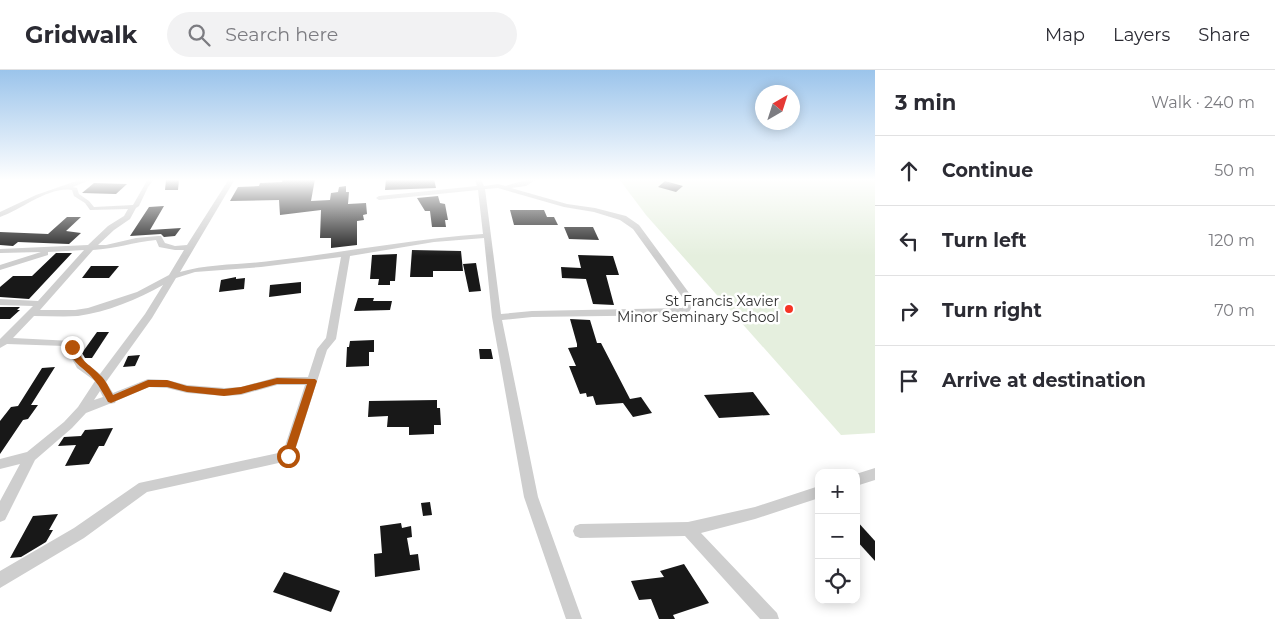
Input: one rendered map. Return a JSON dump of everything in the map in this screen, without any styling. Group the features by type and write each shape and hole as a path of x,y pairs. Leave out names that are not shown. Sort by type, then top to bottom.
{"street":[{"path":"0,215 21,205"},
{"path":"89,205 92,209 132,207 137,205"},
{"path":"0,515 31,456 68,425 82,410 107,371 149,316 216,205"},
{"path":"482,205 497,317 531,498 574,619"},
{"path":"497,317 532,314 680,312 686,310 690,301 636,227 629,221 607,213 561,205"},
{"path":"3,343 91,247 111,228 127,217 132,207"},
{"path":"32,313 89,311 140,294 173,276 194,270 346,254 434,240 486,236"},
{"path":"0,251 106,247 136,240 158,238 162,245 176,248 190,247"},
{"path":"0,268 52,250"},
{"path":"0,580 78,533 144,487 288,456 322,349 331,339 346,254"},
{"path":"0,302 40,304"},
{"path":"3,343 68,343 81,365 98,378 111,400"},
{"path":"82,410 148,384 167,384 187,389 224,392 241,391 277,381 312,381"},
{"path":"0,464 31,456"},
{"path":"860,479 875,474"},
{"path":"580,532 688,530 755,513 815,493"},
{"path":"688,530 771,619"}],"green space":[{"name":"St Francis Xavier Minor Seminary School","path":"638,205 875,205 875,433 841,435"}],"building":[{"path":"279,205 366,205 367,214 363,215 364,220 357,221 357,245 331,248 331,238 320,238 321,210 280,215"},
{"path":"421,205 445,205 448,220 445,220 446,227 432,227 430,211 425,211"},
{"path":"164,206 150,230 181,228 175,236 164,237 161,234 130,236 149,207"},
{"path":"510,210 544,210 547,217 554,217 558,225 514,225"},
{"path":"67,217 81,217 66,231 81,233 69,244 18,242 13,246 0,245 0,232 48,234"},
{"path":"564,227 593,227 599,240 569,239"},
{"path":"412,250 461,251 463,271 433,271 433,277 410,277"},
{"path":"56,253 72,253 29,299 0,297 0,287 13,276 32,276"},
{"path":"397,254 395,281 390,281 390,285 378,285 379,279 370,279 372,255"},
{"path":"578,255 613,256 619,275 606,275 614,305 593,304 586,279 562,278 561,267 581,268"},
{"path":"476,263 481,291 469,292 463,264"},
{"path":"91,266 119,266 109,278 82,278"},
{"path":"236,277 236,279 245,278 244,289 219,292 221,280"},
{"path":"301,282 301,293 269,297 270,285"},
{"path":"358,298 374,298 373,301 392,301 390,310 354,311"},
{"path":"0,307 20,307 17,310 20,310 10,319 0,319"},
{"path":"570,319 590,320 597,343 601,343 630,399 641,397 652,413 633,417 623,403 596,405 593,396 587,397 586,393 580,394 569,366 576,366 568,348 577,347"},
{"path":"97,332 109,332 92,358 85,358 82,353"},
{"path":"374,340 374,352 369,352 369,366 346,367 347,347 349,347 350,341"},
{"path":"479,349 491,349 493,359 480,359"},
{"path":"140,355 135,366 123,367 128,356"},
{"path":"55,367 31,405 38,405 28,419 23,420 0,454 0,421 11,407 18,406 42,368"},
{"path":"753,392 770,415 719,418 704,395"},
{"path":"437,400 437,408 440,408 441,425 434,425 434,434 409,435 409,427 387,427 388,416 368,417 369,401"},
{"path":"113,428 104,446 99,446 89,464 65,466 76,445 58,446 64,437 81,436 85,430"},
{"path":"430,502 432,515 423,516 421,503"},
{"path":"58,514 49,530 53,530 46,542 21,557 10,558 33,516"},
{"path":"401,523 402,528 411,526 412,537 407,538 410,555 418,554 420,570 375,577 374,554 382,553 380,526"},
{"path":"860,524 875,541 875,561 860,544"},
{"path":"684,564 709,603 673,615 675,619 659,619 651,599 639,600 631,581 664,577 660,571"},
{"path":"284,572 340,591 331,612 273,592"}],"place":[{"name":"St Francis Xavier Minor Seminary School","path":"789,309"}],"route":[{"path":"72,347 81,365 98,378 111,400 148,384 167,384 187,389 224,392 241,391 277,381 312,381 288,456"}]}
